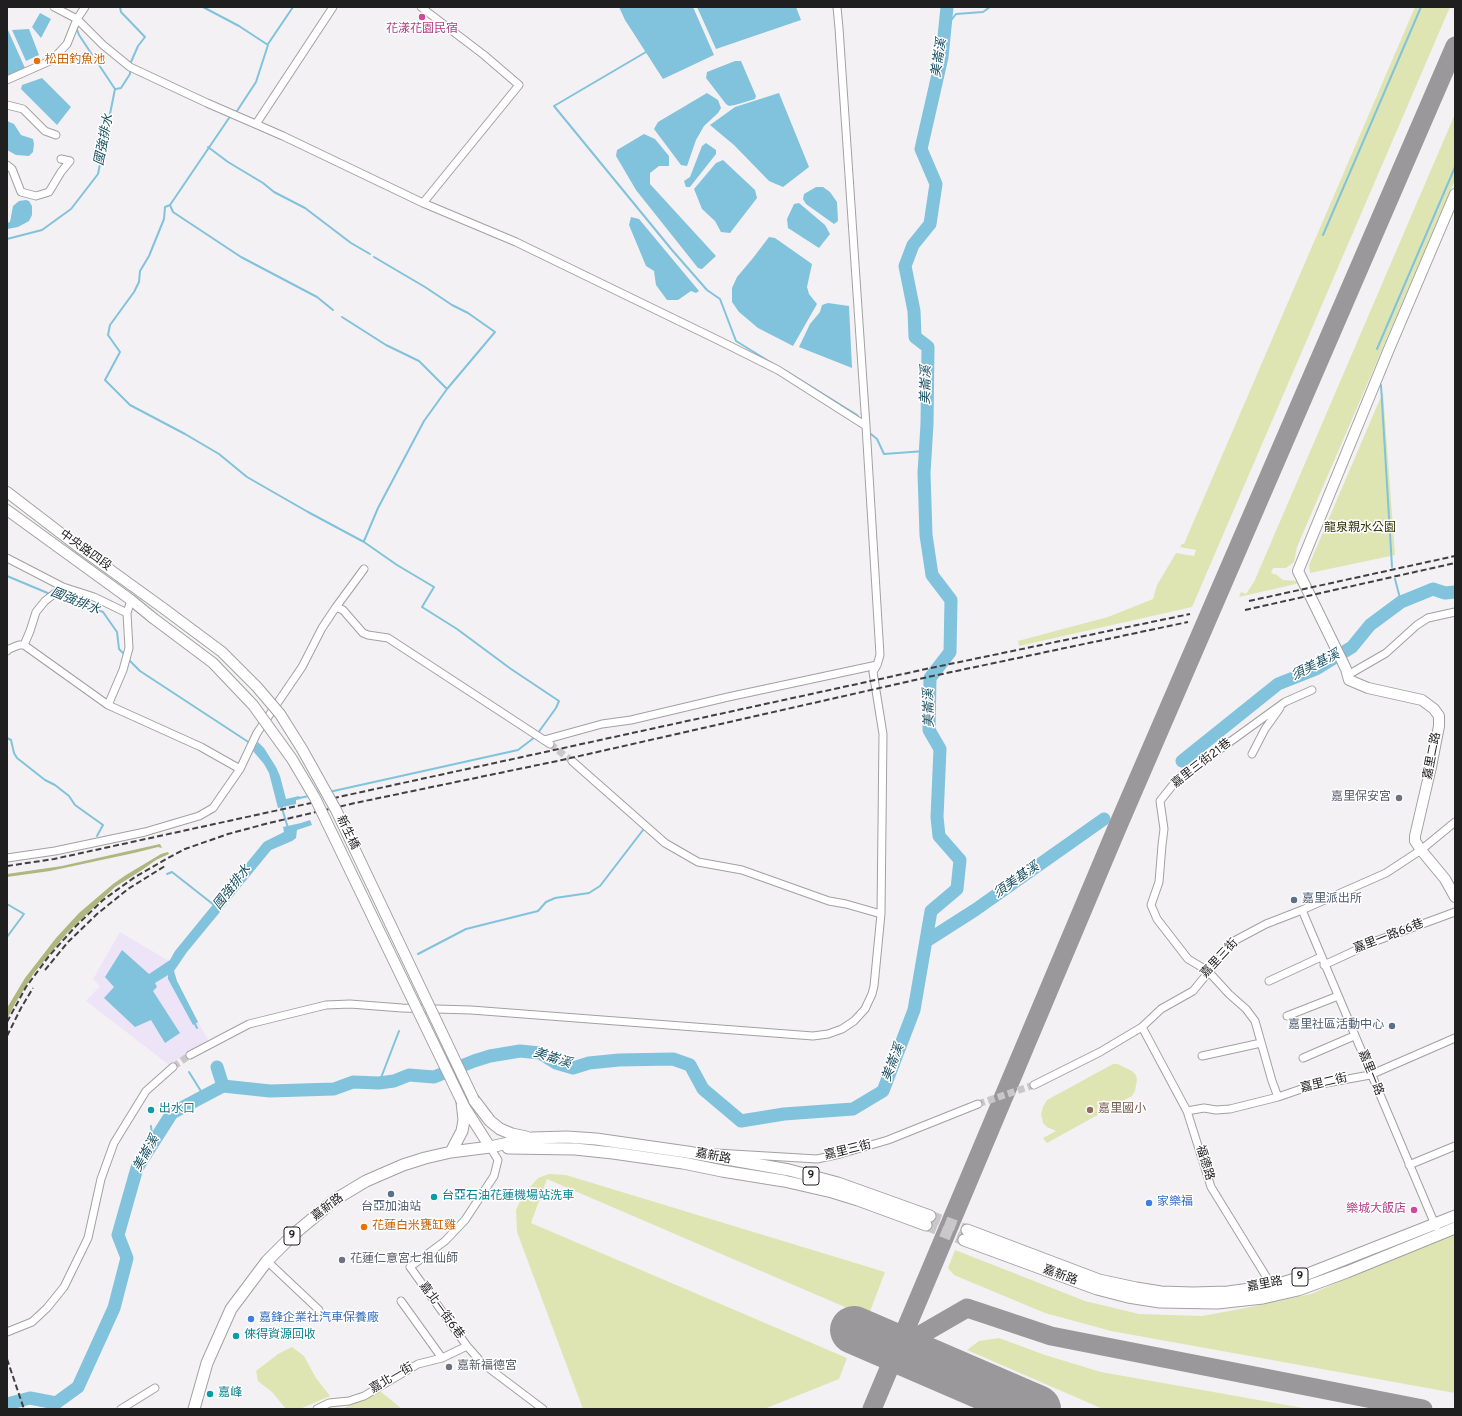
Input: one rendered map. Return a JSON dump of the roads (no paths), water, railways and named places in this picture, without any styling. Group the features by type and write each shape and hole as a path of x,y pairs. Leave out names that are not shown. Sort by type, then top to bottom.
{"main road":[{"path":"474,1100 490,1121 500,1129 512,1134 532,1138"},
{"path":"451,1152 462,1131 464,1120 462,1102"},
{"name":"嘉新路","path":"194,1409 207,1363 231,1309 267,1261 294,1234 336,1200 366,1181 403,1165 451,1152 490,1147 532,1138 567,1137 596,1139 687,1152 796,1172 838,1183 928,1221 845,1196 784,1180 722,1171 683,1163 575,1149 490,1147"},
{"name":"嘉里路","path":"1437,1230 1455,1216"},
{"name":"嘉里路","path":"1160,1302 1217,1303 1247,1300 1272,1291 1296,1279 1437,1230 1455,1228"},
{"name":"嘉新路","path":"1136,1288 1099,1280 966,1235 1097,1289 1128,1297 1160,1302"},
{"name":"嘉里路","path":"1136,1288 1161,1292 1193,1293 1272,1291"}],"street":[{"path":"54,7 77,19 103,45 130,67 207,104 256,124 423,203 516,242 778,370 866,426"},
{"path":"7,80 52,60 67,44 77,19 85,7"},
{"path":"256,124 333,7"},
{"path":"420,7 484,55 519,85 423,203"},
{"path":"190,1056 249,1024 326,1005 350,1004 478,1011 813,1036 828,1034 842,1029 854,1021 865,1009 873,990 881,914 883,734 873,672 880,655 840,28 837,7"},
{"path":"7,104 23,109 45,131 56,135"},
{"path":"7,166 12,169 21,192 36,196 49,192 61,172 70,161 61,159"},
{"path":"1455,194 1452,210 1389,348 1298,571 1346,670 1386,652 1417,625 1428,618 1455,612"},
{"name":"中央路四段","path":"7,492 80,548 163,608"},
{"name":"中央路四段","path":"7,510 131,600 153,618"},
{"path":"7,558 63,587 94,597 127,614"},
{"path":"7,858 55,851 145,832 199,816 213,808 240,769 257,733 302,667 322,628 364,570"},
{"path":"24,645 36,612 45,601 63,587"},
{"path":"108,705 123,670 129,648 127,614 131,600"},
{"path":"336,607 343,610 363,633 388,638 541,739 602,724 630,720 877,665"},
{"name":"新生橋","path":"163,608 222,652 257,687 280,714 299,743 336,810 474,1100"},
{"name":"新生橋","path":"153,618 213,663 253,705 292,759 315,798 462,1102"},
{"path":"7,651 19,645 24,645 108,705 201,747 240,769"},
{"name":"嘉里二路","path":"1346,670 1349,680 1368,688 1422,700 1434,709 1439,716 1439,726 1415,841 1445,879 1455,897"},
{"name":"嘉里三街21巷","path":"1208,971 1188,959 1157,919 1151,905 1160,882 1164,829 1160,800 1176,780 1285,702 1312,690"},
{"path":"1252,754 1266,729 1285,702"},
{"path":"572,761 665,843 698,862 742,870 829,901 846,904 881,914"},
{"name":"嘉里三街","path":"1034,1085 1100,1052 1142,1027 1161,1009 1193,991 1234,941 1266,924 1386,873 1421,850 1455,822"},
{"name":"嘉里一路","path":"1302,910 1370,1075 1437,1230"},
{"name":"嘉里一路66巷","path":"1324,965 1376,941 1455,912"},
{"path":"1269,981 1321,957"},
{"path":"1208,971 1256,1021 1261,1043 1278,1097"},
{"path":"1287,1016 1338,996"},
{"name":"福德路","path":"1142,1027 1187,1111 1211,1187 1272,1291"},
{"path":"1303,1058 1354,1036"},
{"name":"嘉里二街","path":"1187,1111 1204,1108 1216,1110 1230,1109 1278,1097 1310,1086 1370,1075 1455,1038"},
{"path":"1202,1056 1261,1043"},
{"path":"7,1332 32,1322 47,1308 64,1287 88,1238 101,1179 114,1143 146,1091 173,1067"},
{"path":"474,1100 490,1147"},
{"path":"462,1102 490,1147"},
{"name":"嘉里三街","path":"687,1152 730,1153 818,1159 888,1140 978,1104"},
{"path":"1409,1165 1455,1146"},
{"name":"嘉北一街6巷","path":"466,1346 410,1268 446,1241 465,1220 494,1176 498,1160 490,1147"},
{"path":"267,1261 319,1310"},
{"path":"402,1301 442,1358"},
{"path":"466,1346 482,1363 543,1409"},
{"name":"嘉北一街","path":"317,1409 329,1403 349,1401 364,1396 418,1364 442,1358 466,1346"},
{"path":"121,1409 155,1388"}],"water":[{"path":"619,7 693,7 714,55 663,79 625,20"},
{"path":"697,7 796,7 801,20 716,49"},
{"path":"40,13 51,19 41,38 32,27"},
{"path":"7,28 25,68 8,76 7,74"},
{"path":"29,29 39,55 26,61 12,30"},
{"path":"735,61 741,61 756,96 755,99 729,106 706,78 707,72"},
{"path":"42,78 71,107 57,125 21,89 22,85"},
{"path":"707,93 718,100 721,108 718,113 704,126 696,140 687,166 681,165 654,129 658,122"},
{"path":"779,93 809,167 783,187 769,181 734,145 710,125 735,107"},
{"path":"7,121 14,124 21,135 33,139 33,152 29,156 16,155 7,150"},
{"path":"644,134 655,139 669,156 669,166 659,166 650,173 650,184 716,256 702,269 698,268 636,190 616,156 617,150"},
{"path":"706,143 716,150 716,154 690,187 686,187 684,181 690,177 702,146"},
{"path":"723,160 755,190 757,198 730,233 721,232 715,221 702,209 694,189 716,163"},
{"path":"816,187 823,187 830,192 837,202 838,221 834,224 806,204 803,199 804,194"},
{"path":"19,201 29,201 32,206 32,215 29,221 18,227 7,229 7,223 10,222 13,206"},
{"path":"799,203 825,225 830,234 819,248 788,228 787,219 794,204"},
{"path":"631,217 639,219 699,291 696,293 691,291 678,300 667,300 656,285 654,271 646,266 629,225"},
{"path":"769,237 775,238 812,264 807,287 809,294 817,304 793,346 758,328 739,312 732,302 732,288 737,277"},
{"path":"828,303 849,306 852,368 799,347 810,324 820,312 822,305"},
{"path":"258,742 264,748 276,767 286,799 299,796 301,799 296,800 296,804 278,808 269,773 264,764 253,751"},
{"path":"310,820 312,825 297,830 296,838 271,850 187,952 174,971 177,981 198,1022 193,1025 168,979 168,975 155,983 157,987 153,991 180,1033 165,1043 151,1020 135,1027 104,998 114,987 105,977 122,950 149,974 170,960 175,951 264,842 284,832 283,827"}],"waterway":[{"path":"120,7 121,12 145,37 138,46 131,62"},
{"path":"203,7 239,26 268,45 256,82 237,111"},
{"path":"268,44 293,7"},
{"name":"美崙溪","path":"7,1404 30,1398 56,1403 78,1387 114,1308 127,1258 118,1235 137,1168 172,1113 223,1086 270,1091 334,1089 353,1082 379,1083 394,1081 409,1075 434,1077 490,1056 520,1051 540,1053 556,1063 573,1068 589,1063 619,1060 673,1059 690,1065 703,1089 741,1121 784,1114 853,1109 883,1091 914,1010 931,911 957,889 960,860 939,836 937,817 940,749 929,730 930,678 950,652 951,600 932,575 926,535 924,473 927,424 928,347 915,337 914,311 905,266 913,245 930,224 936,184 921,149 942,57 947,7"},
{"path":"945,28 956,14 983,12 990,7"},
{"path":"1323,235 1421,7"},
{"name":"國強排水","path":"7,239 42,230 71,209 98,174 115,89 79,35 76,27"},
{"path":"646,52 554,106 672,250 707,290 720,299 736,341 775,365"},
{"path":"116,89 121,88 130,74 130,71"},
{"path":"229,118 170,205 165,207 164,219 149,256 140,271 139,282 134,292 110,325 108,335 120,352 105,380 130,405 219,454 247,477 364,542 397,565 434,587 422,607 457,629 511,669 559,701 556,708 538,733"},
{"path":"208,147 228,162 263,183 274,192 305,208 351,243 370,254"},
{"path":"1377,349 1455,167"},
{"path":"170,205 173,212 241,257 317,297 333,310"},
{"path":"374,257 452,305 468,313 495,332 447,389"},
{"path":"342,317 386,345 419,361 447,389 424,421 378,508 364,541"},
{"path":"786,371 857,415 859,418"},
{"path":"1381,385 1392,567"},
{"path":"871,434 877,439 884,454 925,451"},
{"name":"國強排水","path":"7,576 50,594"},
{"path":"1395,579 1401,602"},
{"name":"須美基溪","path":"1182,761 1278,684 1316,669 1352,647 1370,625 1401,602 1433,589 1445,593 1455,592"},
{"name":"國強排水","path":"54,595 103,612 117,632 119,649 125,655"},
{"name":"國強排水","path":"128,659 140,671 256,747"},
{"path":"329,792 518,750 535,737"},
{"path":"7,738 11,740 14,753 17,758 45,780 55,785 69,796 75,805 103,825 97,836"},
{"path":"299,798 309,796"},
{"name":"國強排水","path":"281,805 288,828"},
{"name":"須美基溪","path":"928,940 975,910 1104,819"},
{"path":"418,954 466,929 538,911 546,902 555,898 589,893 600,886 643,830"},
{"path":"167,874 172,872 214,905"},
{"path":"7,904 24,914 7,937"},
{"name":"國強排水","path":"194,1022 197,1028"},
{"path":"379,1083 399,1031"},
{"name":"國強排水","path":"217,1067 223,1086"},
{"path":"189,1072 204,1096"},
{"path":"151,1126 153,1144"}],"tunnel":[{"path":"550,744 572,761"},
{"path":"173,1067 190,1055"},
{"path":"978,1104 1034,1085"},
{"path":"930,1216 967,1230"},
{"path":"926,1225 964,1240"}],"railway":[{"path":"1249,601 1455,556"},
{"path":"1245,610 1455,563"},
{"path":"7,866 54,859 926,669 1190,614"},
{"path":"7,1022 26,987 49,956 75,927 103,900 135,877 185,849 228,834 355,803 562,760 928,677 1188,622"},
{"path":"45,970 68,942 97,914 128,889 165,866"},
{"path":"7,1036 33,988"},
{"path":"7,1359 24,1409"}],"place":[{"name":"花漾花園民宿","path":"422,17"},
{"name":"松田釣魚池","path":"37,61"},
{"name":"嘉里保安宮","path":"1399,798"},
{"name":"嘉里派出所","path":"1294,900"},
{"name":"嘉里社區活動中心","path":"1392,1026"},
{"name":"出水口","path":"151,1110"},
{"name":"嘉里國小","path":"1090,1110"},
{"name":"台亞加油站","path":"391,1194"},
{"name":"台亞石油花蓮機場站洗車","path":"434,1197"},
{"name":"家樂福","path":"1149,1203"},
{"name":"樂城大飯店","path":"1414,1210"},
{"name":"花蓮白米甕缸雞","path":"364,1227"},
{"name":"花蓮仁意宮七祖仙師","path":"342,1260"},
{"name":"嘉鋒企業社汽車保養廠","path":"251,1319"},
{"name":"倈得資源回收","path":"236,1336"},
{"name":"嘉新福德宮","path":"449,1367"},
{"name":"嘉峰","path":"210,1394"}],"park label":[{"name":"龍泉親水公園","path":"1360,529"}]}
